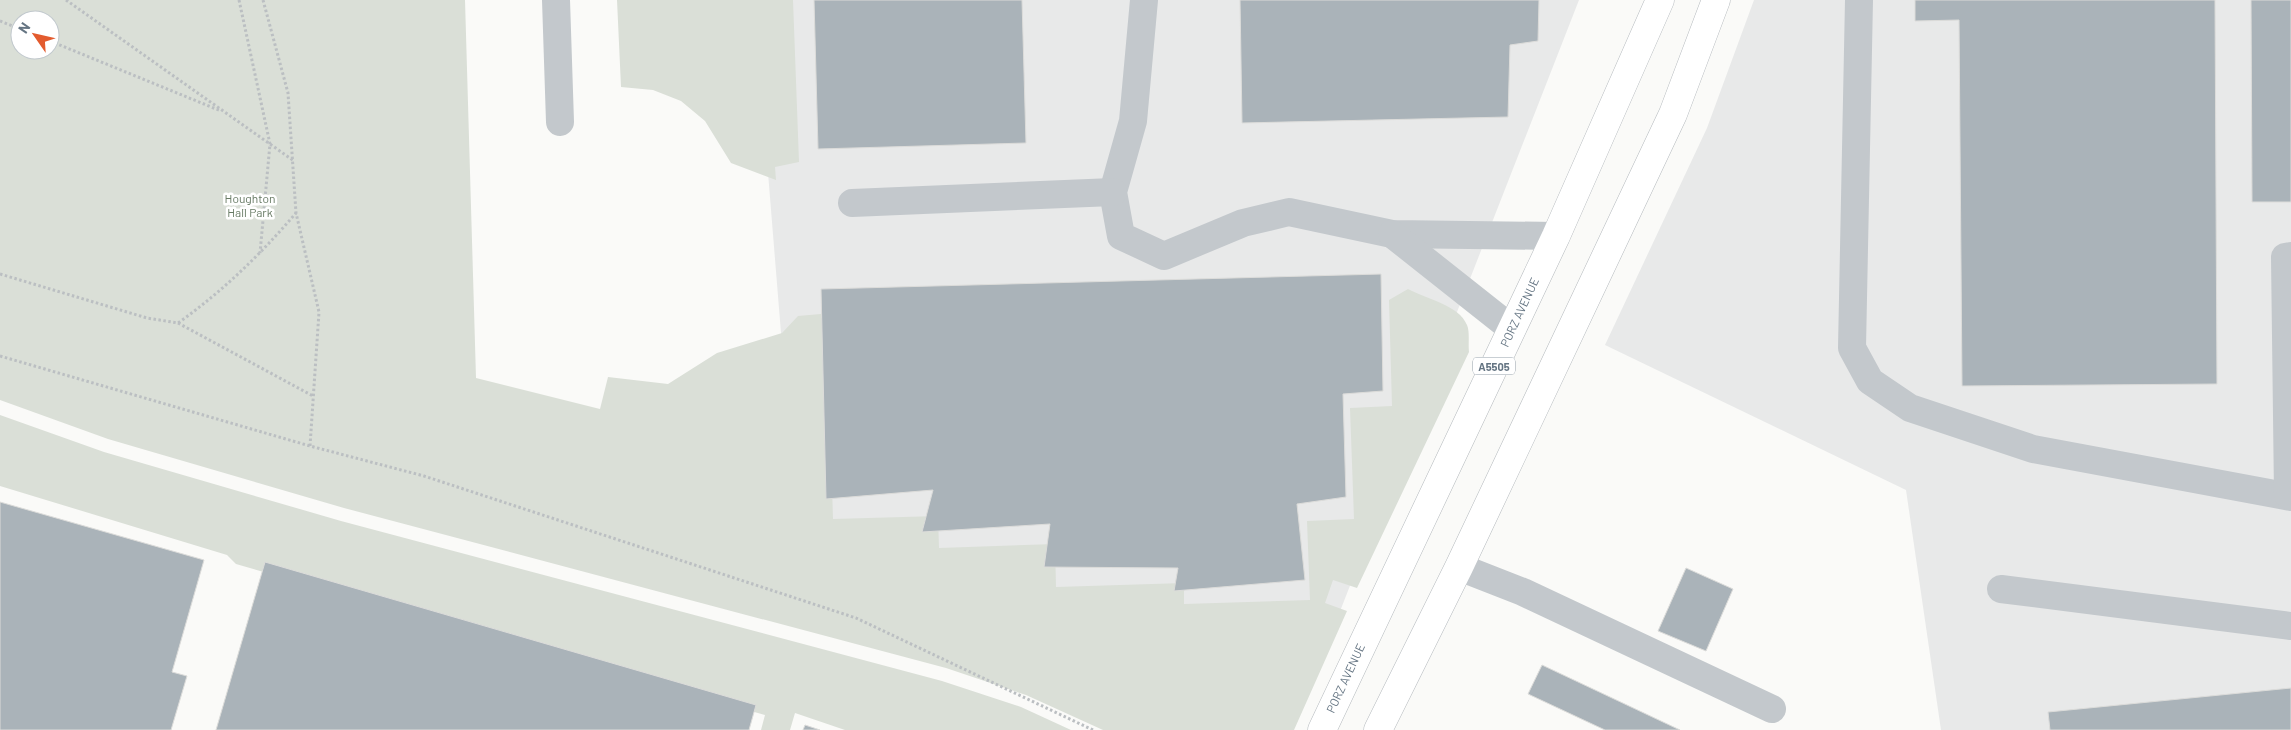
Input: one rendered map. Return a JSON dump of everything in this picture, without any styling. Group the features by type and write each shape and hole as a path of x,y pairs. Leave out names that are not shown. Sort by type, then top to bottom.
{"main road":[{"name":"PORZ AVENUE","path":"1322,730 1556,236 1660,0"},
{"path":"1378,730 1459,567 1673,114 1716,0"}],"street":[{"path":"556,0 560,122"},
{"path":"1144,0 1133,121 1113,192 1121,236 1164,256 1243,223 1289,212 1392,234 1556,236"},
{"path":"1859,0 1852,348 1870,381 1910,408 2033,449 2290,496 2285,257 2291,256"},
{"path":"852,203 1113,192"},
{"path":"1392,234 1512,329"},
{"path":"1459,567 1522,592 1772,709"},
{"path":"2002,589 2291,626"}],"path":[{"path":"66,0 294,162"},
{"path":"239,0 270,144 260,254"},
{"path":"263,0 288,93 296,213 320,312 310,446"},
{"path":"60,45 226,113"},
{"path":"178,322 225,288 260,254 296,213"},
{"path":"0,274 147,318 178,322 314,396"},
{"path":"0,356 310,446 424,476 856,618 1093,730"}],"shaded area":[{"path":"754,0 1579,0 1301,711 796,518"},
{"path":"1754,0 2291,0 2291,730 1941,730 1906,490 1605,345 1707,128"}],"green space":[{"name":"Houghton Hall Park","path":"0,0 465,0 476,378 600,409 608,377 668,384 717,353 782,333 798,316 821,314 821,318 827,318 833,519 938,516 939,548 1055,544 1056,587 1184,583 1184,604 1310,600 1307,521 1354,519 1350,408 1392,406 1389,300 1408,289 1441,303 1450,307 1463,318 1469,335 1469,352 1357,588 1333,580 1325,603 1347,611 1294,730 1103,730 1026,695 946,668 344,508 108,439 0,400"},
{"path":"617,0 793,0 799,162 775,167 776,180 731,163 705,121 681,101 653,90 621,87"},
{"path":"0,415 104,452 341,521 942,681 1021,707 1071,730 845,730 795,713 790,730 761,730 765,715 236,564 227,555 0,486"}],"building":[{"path":"814,0 1022,0 1026,143 818,149"},
{"path":"1240,0 1539,0 1538,41 1510,45 1508,117 1242,123"},
{"path":"1915,0 2215,0 2217,384 1962,386 1959,20 1915,21"},
{"path":"2251,0 2291,0 2291,202 2252,202"},
{"path":"1381,274 1383,391 1343,394 1346,497 1297,504 1305,580 1174,591 1178,568 1044,567 1050,524 922,532 933,490 826,499 821,289"},
{"path":"0,502 204,560 172,672 187,676 171,730 0,730"},
{"path":"265,562 756,705 749,730 216,730"},
{"path":"1686,568 1733,589 1706,651 1658,631"},
{"path":"1542,665 1680,730 1605,730 1528,694"},
{"path":"2291,688 2291,730 2050,730 2048,712"},
{"path":"805,725 820,730 803,730"}]}
